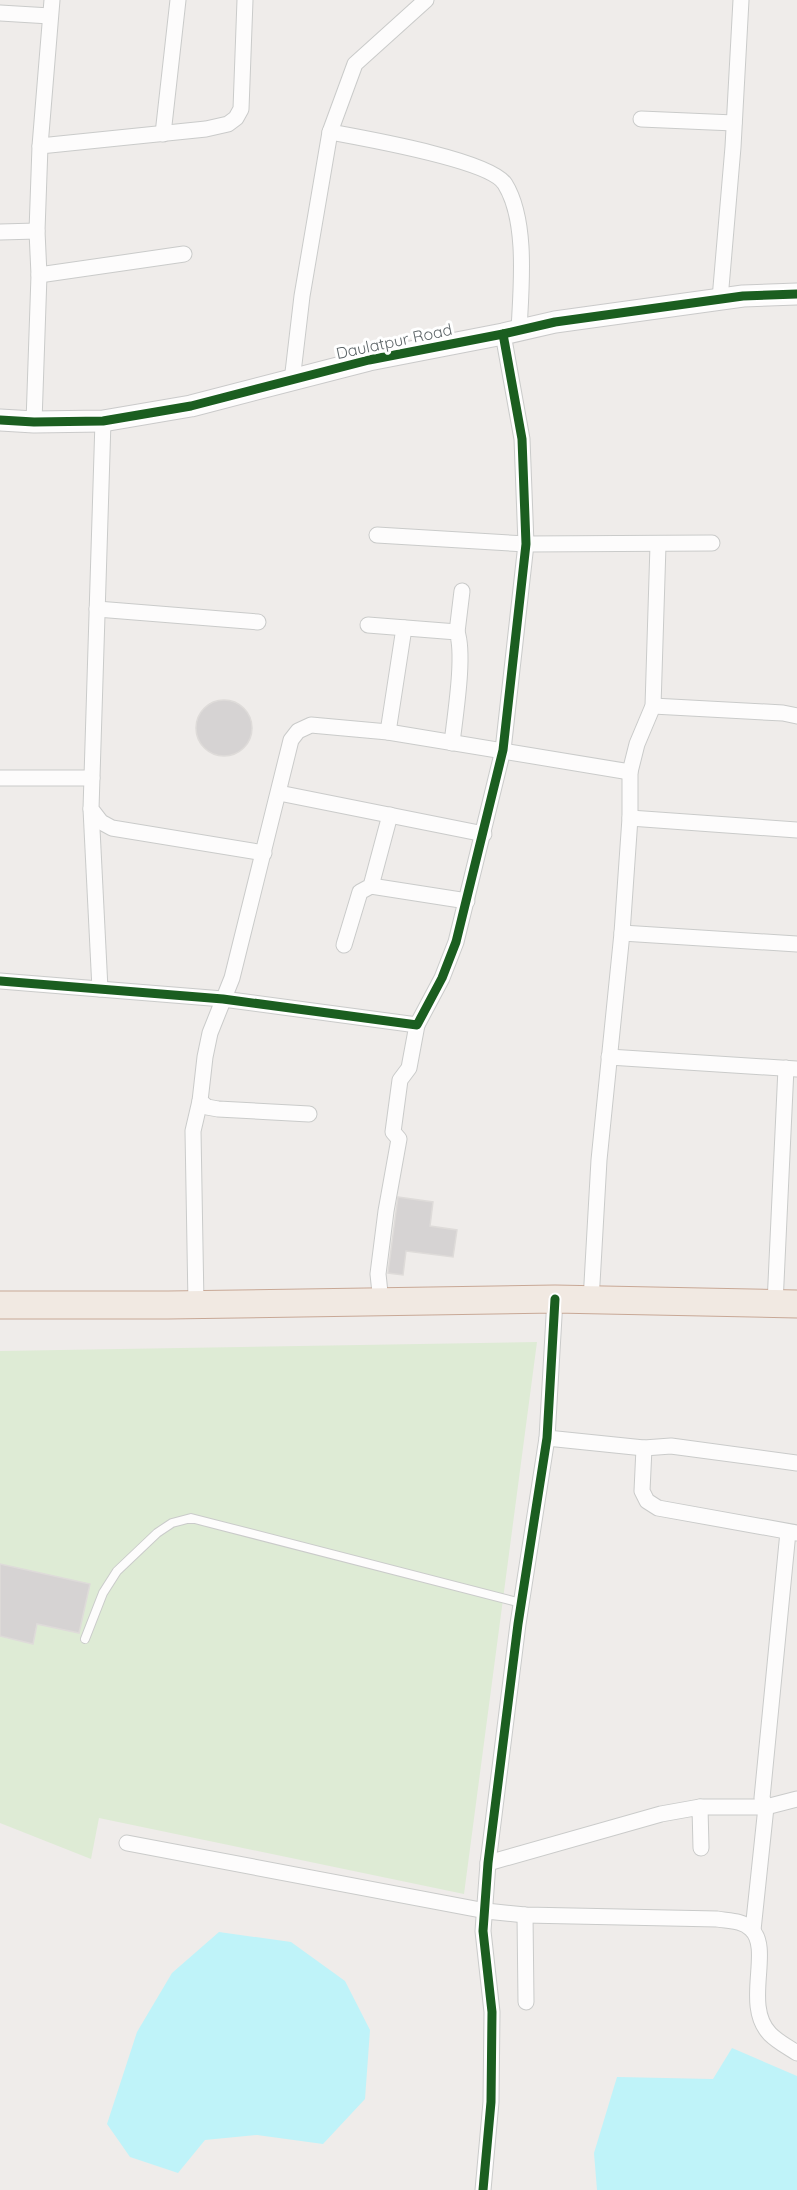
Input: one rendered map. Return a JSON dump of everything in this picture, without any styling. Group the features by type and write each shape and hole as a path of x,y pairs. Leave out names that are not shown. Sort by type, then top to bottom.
{"highway":[{"path":"0,1305 555,1299 786,1304"}],"street":[{"path":"34,422 39,275 40,146 51,0"},
{"path":"163,134 178,0"},
{"path":"40,146 206,129 228,124 236,118 241,109 245,0"},
{"path":"720,299 741,0"},
{"path":"292,381 302,296 330,132 355,64 420,2"},
{"path":"0,13 50,16"},
{"path":"640,119 734,123"},
{"path":"330,132 409,147 489,171 505,183 514,207 521,253 511,332 522,439 526,544 503,750 456,942 442,978 417,1025 409,1068 400,1080 393,1132 399,1139 378,1274 381,1302"},
{"path":"0,232 38,231"},
{"path":"39,275 184,254"},
{"name":"Daulatpur Road","path":"0,420 103,421 191,406 369,360 555,322 720,299 797,294"},
{"path":"100,989 91,809 103,421"},
{"path":"377,535 526,544 712,543"},
{"path":"591,1301 599,1160 622,933 630,818 630,772 637,744 653,706 658,545"},
{"path":"452,743 460,657 460,641 457,632 462,591"},
{"path":"97,609 258,622"},
{"path":"368,625 457,632"},
{"path":"388,732 404,628"},
{"path":"653,706 783,713 797,716"},
{"path":"196,1304 194,1131 200,1101 204,1057 210,1032 232,978 291,740 298,731 311,725 388,732 630,772"},
{"path":"0,778 92,778"},
{"path":"279,793 484,834"},
{"path":"91,809 100,822 112,828 264,853"},
{"path":"371,886 390,815"},
{"path":"630,818 797,830"},
{"path":"344,945 360,892 371,886 467,901"},
{"path":"622,933 797,944"},
{"path":"0,981 223,999 417,1025"},
{"path":"609,1058 791,1069 786,1304"},
{"path":"200,1101 207,1107 218,1109 309,1114"},
{"path":"483,2190 491,2102 492,2012 483,1930 488,1863 521,1603 546,1438 555,1299"},
{"path":"546,1438 644,1448 671,1446 797,1463"},
{"path":"644,1448 642,1491 647,1501 658,1508 793,1533 762,1798 766,1807 753,1930 758,1941 759,1953 757,1999 760,2017 769,2033 797,2053"},
{"path":"488,1863 661,1814 700,1807 766,1807 797,1799"},
{"path":"700,1807 701,1848"},
{"path":"127,1843 486,1911 525,1915 717,1919 742,1923 753,1930"},
{"path":"525,1915 526,2002"}],"lane":[{"path":"85,1639 103,1593 117,1571 157,1533 172,1523 191,1518 521,1603"}],"green space":[{"path":"537,1342 464,1894 99,1818 91,1859 0,1823 0,1351"}],"water":[{"path":"219,1932 291,1942 345,1981 370,2030 365,2099 323,2144 257,2135 205,2140 178,2173 130,2157 107,2124 137,2032 172,1973"},
{"path":"732,2048 797,2076 797,2190 597,2190 594,2153 617,2077 713,2079"}],"building":[{"path":"218,700 230,700 240,704 248,712 252,728 248,744 240,752 230,756 218,756 208,752 200,744 196,734 196,722 200,712 208,704"},
{"path":"398,1197 433,1202 430,1226 457,1230 453,1257 406,1251 403,1275 388,1273"},
{"path":"0,1564 90,1584 79,1633 37,1624 33,1644 0,1636"}],"cycle path":[{"path":"0,420 103,421 191,406 369,360 555,322 743,296 797,294"},
{"path":"0,981 223,999 417,1025 442,978 456,942 503,750 526,544 522,439 503,334"},
{"path":"483,2190 491,2102 492,2012 483,1931 488,1863 518,1624 547,1438 555,1299"}]}
